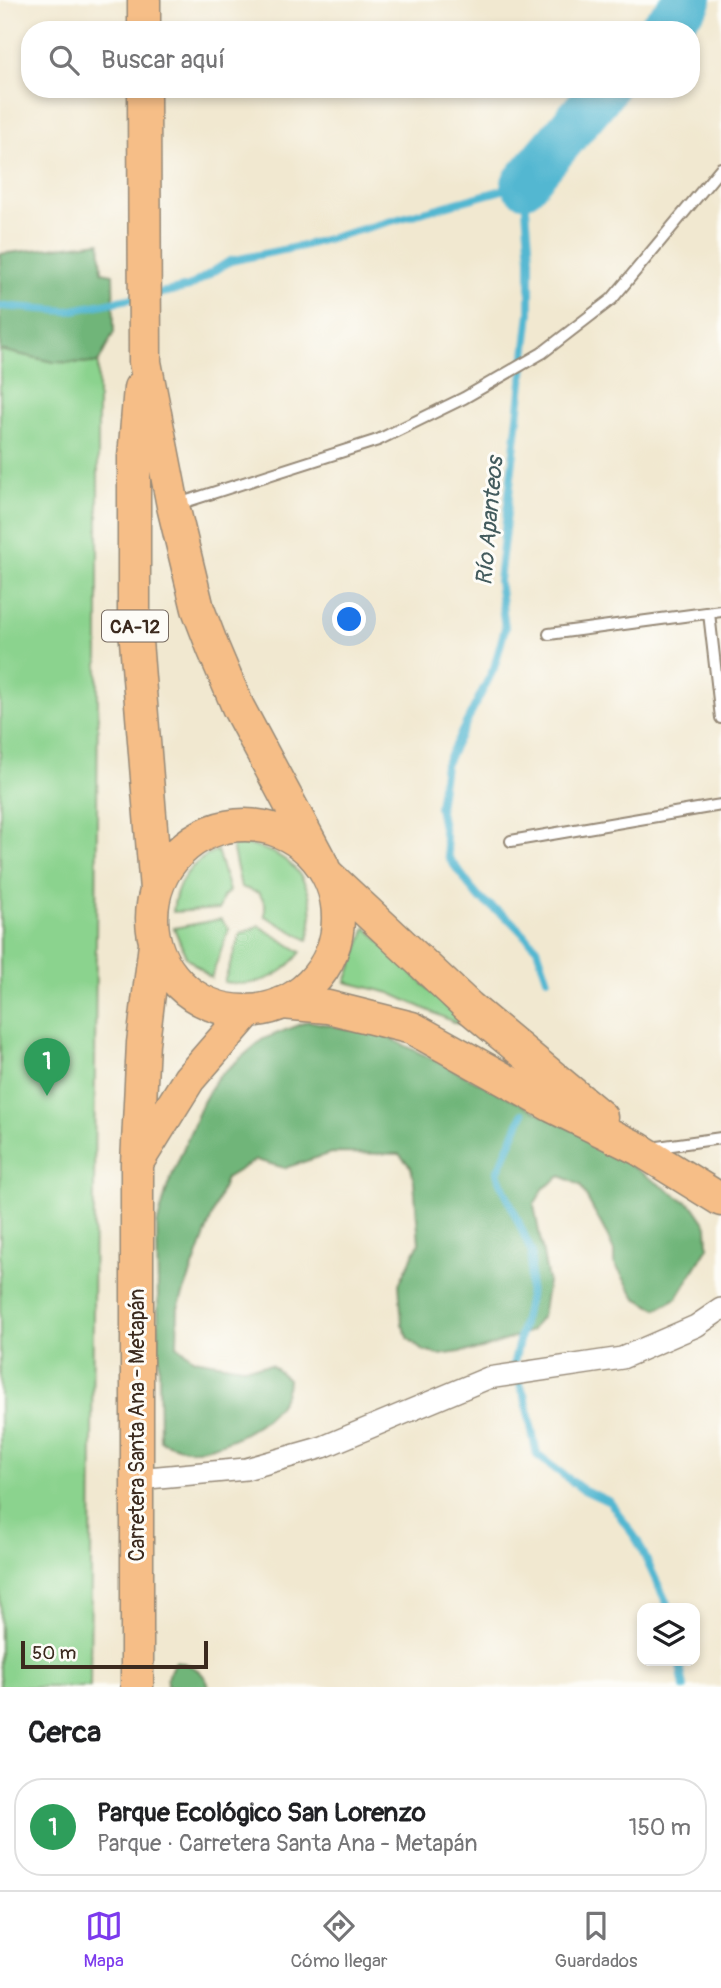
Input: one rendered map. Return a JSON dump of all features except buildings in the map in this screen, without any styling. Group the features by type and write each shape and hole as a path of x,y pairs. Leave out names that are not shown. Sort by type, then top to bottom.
{"main road":[{"path":"144,0 144,21"},
{"name":"CA-12","path":"144,98 145,362 136,405 134,616 156,890"},
{"path":"145,362 173,506 198,609 238,707 326,871 338,909 333,950 310,984 282,1003"},
{"path":"639,1149 469,1007 299,842 282,832 256,825 229,826 204,835 181,850 168,865 156,890 152,917 155,944 167,969 190,994 215,1006 248,1011 282,1003 328,1007 389,1020 412,1028 552,1106 639,1149 721,1200"},
{"name":"Carretera Santa Ana - Metapán","path":"137,1687 137,1163 143,1043 155,944"},
{"path":"137,1163 189,1079 248,1011"}],"street":[{"path":"137,1479 246,1469 310,1450 488,1378 537,1368 622,1357 696,1326 721,1309"}],"lane":[{"path":"173,506 378,440 464,398 542,353 612,299 721,168"},
{"path":"549,634 721,611"},
{"path":"709,613 721,718"},
{"path":"511,841 721,805"},
{"path":"639,1149 721,1138"}],"green space":[{"path":"100,242 102,272 113,274 114,332 98,363 54,362 0,350 0,254"},
{"path":"0,350 54,362 98,363 90,1687 0,1687"},
{"path":"246,845 279,856 301,877 308,890 311,905 308,940 265,916 265,903 259,893 241,887 232,846"},
{"path":"217,850 229,891 223,897 219,909 173,912 177,892 186,875 199,861"},
{"path":"221,919 229,929 211,978 186,957 174,928"},
{"path":"259,926 301,952 285,968 267,979 247,984 224,982 241,933"},
{"path":"366,927 460,1020 458,1024 390,993 346,982"},
{"path":"308,1021 386,1036 584,1135 694,1207 707,1226 708,1247 677,1298 657,1309 636,1298 614,1263 614,1251 580,1185 561,1176 543,1189 534,1205 548,1281 542,1316 531,1331 482,1349 439,1355 424,1351 409,1339 402,1324 399,1284 419,1243 411,1167 399,1154 331,1153 285,1168 256,1160 226,1178 178,1308 177,1345 194,1359 242,1367 271,1365 288,1379 285,1393 265,1419 251,1429 217,1445 187,1449 160,1441 157,1225 168,1185 203,1102 217,1078 263,1039"},
{"path":"175,1661 196,1669 209,1687 167,1687 167,1678"}],"waterway":[{"path":"669,21 689,0"},
{"path":"524,184 596,98"},
{"name":"Río Apanteos","path":"152,295 189,287 230,261 302,246 524,184 530,258 530,313 499,581 505,628 494,668 445,765 439,807 449,858 478,897 510,920 537,948 547,978"},
{"path":"0,306 68,311 139,297"},
{"name":"Río Apanteos","path":"523,1114 497,1173 532,1253 529,1297 513,1367 525,1397 537,1455 582,1489 610,1502 637,1540 667,1603"},
{"name":"Río Apanteos","path":"680,1666 684,1687"}],"place":[{"name":"Parque Ecológico San Lorenzo","path":"47,1096"}]}
